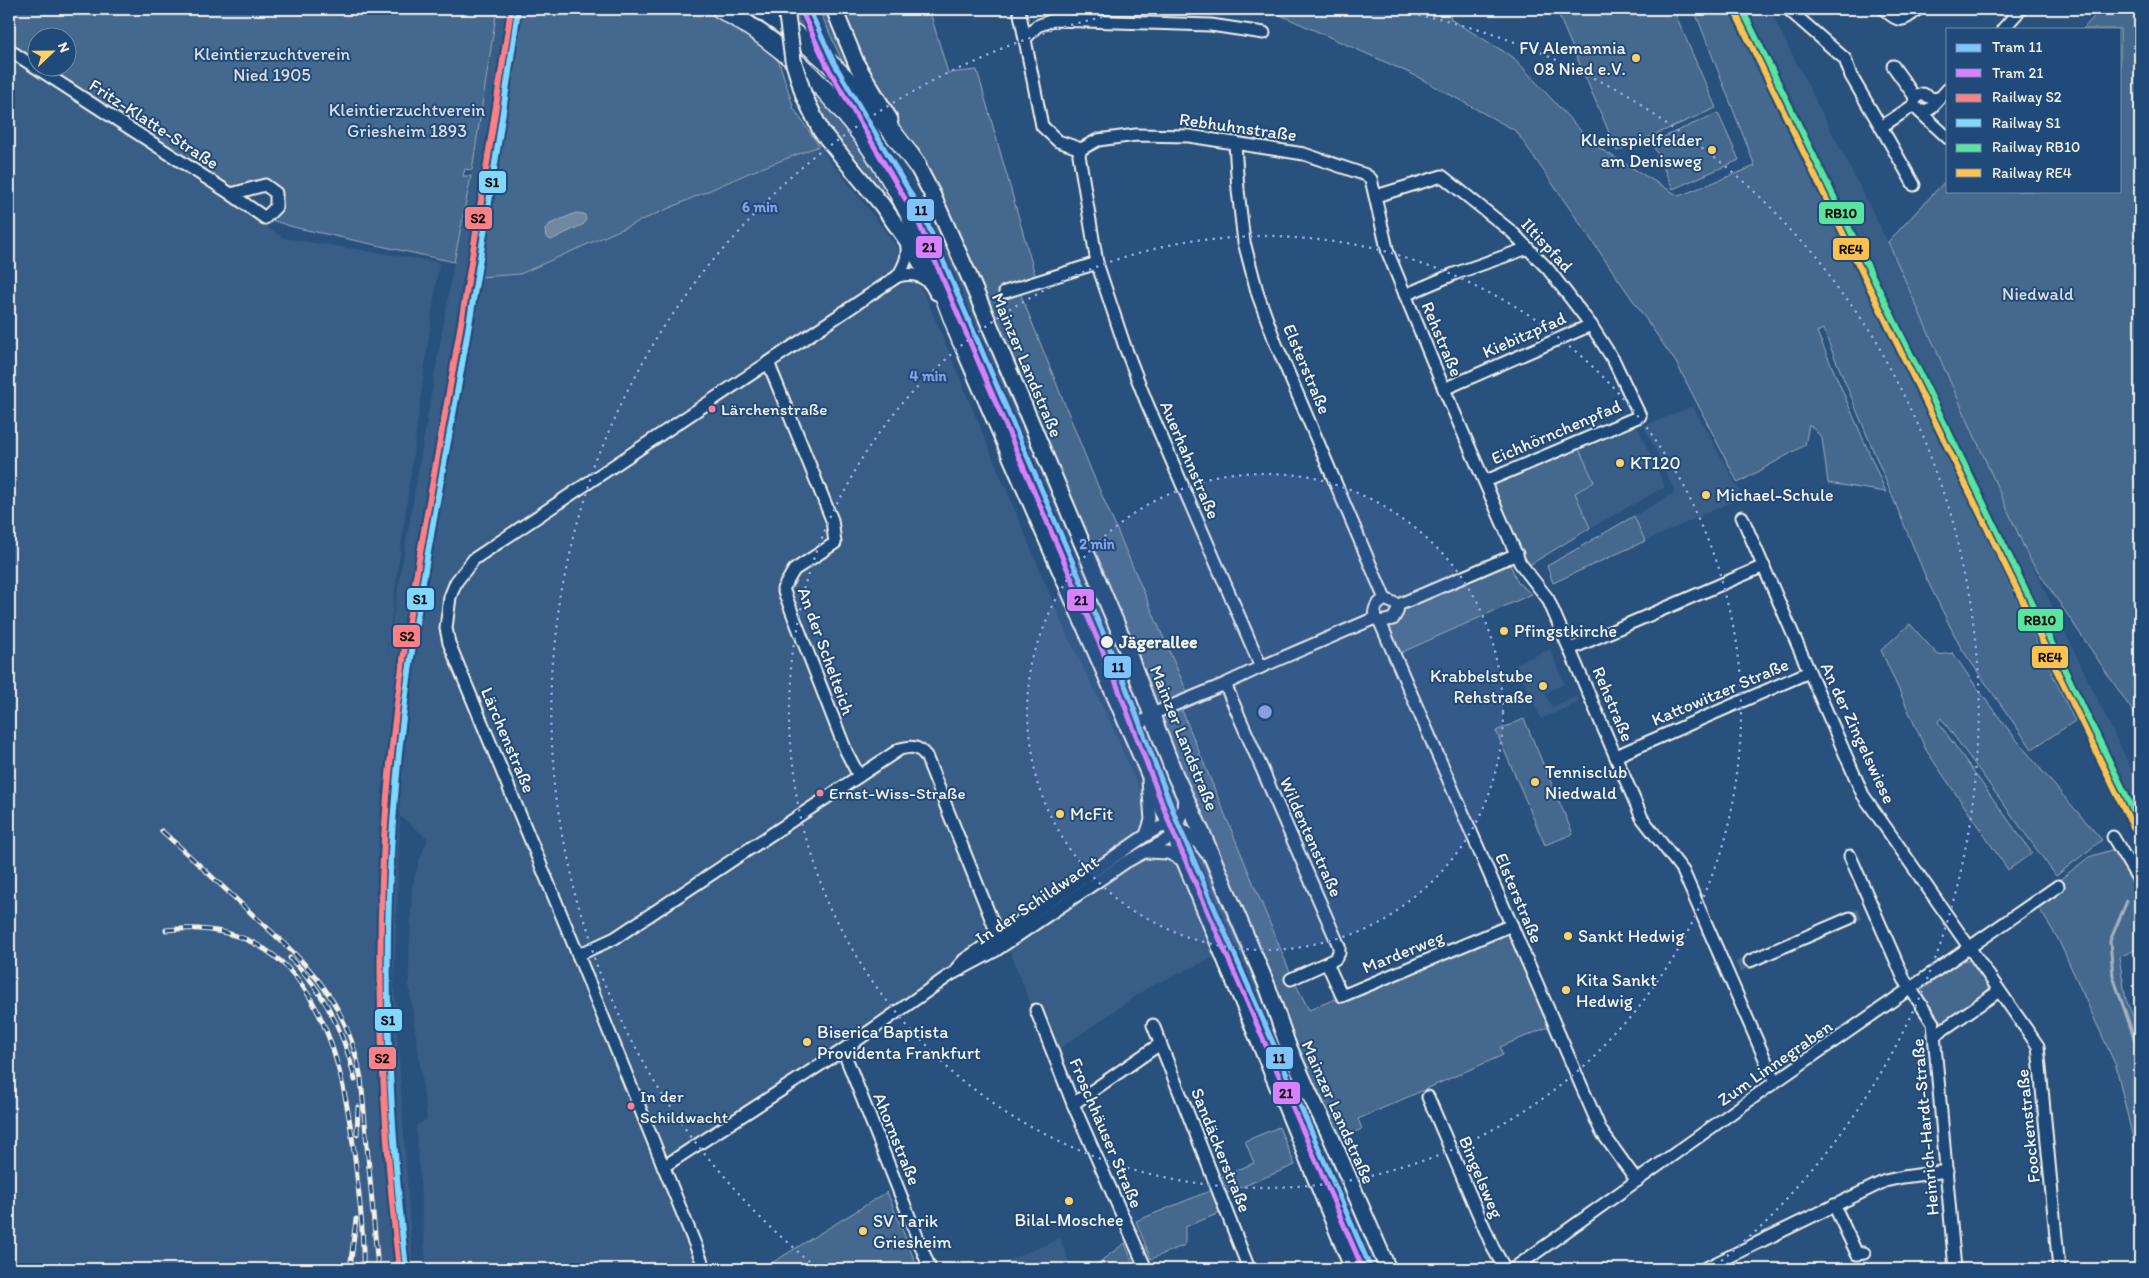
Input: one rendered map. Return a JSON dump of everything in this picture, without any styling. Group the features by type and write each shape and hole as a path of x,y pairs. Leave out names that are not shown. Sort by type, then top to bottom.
{"highway":[{"path":"721,9 755,31 808,72 836,100 858,127 884,166 923,242 962,342"},
{"path":"760,9 806,41 853,84 917,164"}],"main road":[{"path":"786,9 793,60 804,96 821,131 882,205 906,240 939,296 962,342 1173,829 1184,861 1353,1269"},
{"name":"Mainzer Landstraße","path":"834,9 857,65 917,164 968,274 1124,642 1184,796 1268,988 1287,1043 1330,1135 1388,1269"}],"street":[{"path":"1019,9 1042,126 1058,141 1081,149"},
{"path":"1788,9 1845,59 1851,76 1914,185"},
{"path":"1884,9 1900,20 1908,18 1918,9"},
{"path":"2004,28 2021,9"},
{"path":"1026,38 1037,26 1053,20 1195,24 1264,34"},
{"name":"Fritz-Klatte-Straße","path":"9,50 231,194"},
{"path":"1893,66 1916,105 1946,136"},
{"path":"1881,127 1916,105 1923,94 1934,99 1939,98 1946,91"},
{"name":"Rebhuhnstraße","path":"1081,149 1098,140 1136,135 1189,136 1235,143 1304,154 1366,175 1371,179 1376,196"},
{"name":"Elsterstraße","path":"1235,143 1244,242 1258,295 1276,344 1385,599"},
{"name":"Auerhahnstraße","path":"1081,149 1079,156 1084,198 1097,263 1145,398 1260,666"},
{"name":"Iltispfad","path":"1376,196 1442,176 1512,232 1548,269 1591,325 1614,361 1640,416"},
{"name":"Rehstraße","path":"1376,196 1388,253 1444,389 1517,554 1527,575 1548,599 1642,818 1683,871 1775,1082"},
{"path":"898,276 906,261 908,249 906,240"},
{"path":"1405,295 1454,274 1528,248"},
{"path":"1005,292 1097,263"},
{"path":"898,276 913,273 921,276 939,296"},
{"name":"Lärchenstraße","path":"704,1269 497,756 454,656 446,628 450,597 456,582 474,559 898,276"},
{"name":"Kiebitzpfad","path":"1444,389 1591,325"},
{"name":"An der Schelteich","path":"768,362 832,520 836,536 835,543 794,570 783,588 846,751 859,776"},
{"name":"Eichhörnchenpfad","path":"1486,481 1640,416"},
{"name":"An der Zingelswiese","path":"1742,516 1863,795 1970,948"},
{"path":"1377,620 1374,612 1377,604 1385,599 1398,605 1517,554"},
{"path":"1570,649 1764,566"},
{"path":"1133,740 1141,724 1152,714 1225,684 1260,666 1377,620 1393,619 1398,605"},
{"name":"Elsterstraße","path":"1377,620 1601,1132 1637,1181"},
{"name":"Kattowitzer Straße","path":"1616,756 1809,672"},
{"name":"Wildentenstraße","path":"1225,684 1339,946 1339,953 1335,959 1326,963"},
{"path":"578,955 615,938 900,749 911,746 922,751 926,756 999,936 1014,938"},
{"path":"1146,835 1151,820 1148,772"},
{"path":"1184,796 1183,809 1173,829 1193,836 1216,866"},
{"name":"In der Schildwacht","path":"950,975 964,960 1146,835 1164,826 1173,829"},
{"name":"In der Schildwacht","path":"663,1167 843,1050 950,975 976,962 1014,938 1173,829"},
{"path":"2113,837 2140,882"},
{"path":"1142,852 1168,852 1184,861"},
{"name":"Heinrich-Hardt-Straße","path":"1850,856 1868,911 1904,979 1933,1023 1955,1269"},
{"name":"Zum Linnegraben","path":"1513,1269 1775,1082 2058,886"},
{"path":"1750,962 1850,918"},
{"name":"In der Schildwacht","path":"993,922 1005,924 1019,922"},
{"name":"Marderweg","path":"1326,963 1342,996 1512,925"},
{"name":"Foockenstraße","path":"1970,948 2038,1046 2059,1269"},
{"path":"1291,979 1326,963"},
{"path":"1726,972 1738,967"},
{"path":"1935,1035 1999,991"},
{"name":"Froschhäuser Straße","path":"1036,1010 1074,1104 1146,1269"},
{"name":"Sandäckerstraße","path":"1152,1025 1249,1269"},
{"path":"1074,1104 1160,1044"},
{"name":"Ahornstraße","path":"843,1050 930,1269"},
{"name":"Bingelsweg","path":"1428,1097 1493,1248 1505,1269"},
{"path":"1704,1269 1885,1182 1903,1176 1947,1171"},
{"path":"1834,1205 1857,1254 1864,1253"}],"shaded area":[{"path":"497,9 519,9 480,277 520,274 751,172 819,146 894,242 926,297 1067,635 1111,724 1172,864 1185,861 1215,957 1149,987 1051,1055 1003,935 668,1167 710,1269 426,1269 416,1126 427,1119 409,984 409,964 412,887 419,861 428,839 400,816 394,983 413,1269 9,1269 9,58 28,70 28,78 40,78 284,238 439,262 386,658 454,262 471,176"},
{"path":"1732,9 1769,9 1888,242 2029,558 2140,787 2140,840 2075,721"},
{"path":"576,213 584,214 586,219 584,224 551,240 546,237 545,230 550,224"},
{"path":"937,226 1110,629 1114,628 1139,699 1131,703 1124,687 1120,688 1061,552 1064,550 1043,497 988,371 986,372 926,231"},
{"name":"Michael-Schule","path":"1693,406 1743,497 1553,583 1547,566 1675,492 1644,426"},
{"name":"KT120","path":"1634,419 1665,487 1590,528 1575,493 1594,482 1577,444"},
{"name":"Krabbelstube Rehstraße","path":"1550,649 1565,684 1545,693 1552,707 1577,696 1579,702 1541,719 1516,664"},
{"path":"1150,724 1178,799 1178,809 1174,818 1145,738"},
{"path":"1185,835 1195,842 1324,1141 1315,1144 1183,839"},
{"path":"1326,1146 1379,1269 1369,1269 1322,1162 1317,1150"},
{"path":"1060,1238 1072,1269 989,1269"}],"green space":[{"path":"9,9 497,9 472,170 465,169 463,176 471,176 454,262 293,227 265,218 276,193 265,185 231,194 52,78 78,78 78,28 28,28 28,62 9,50"},
{"path":"519,9 708,9 753,36 779,62 794,109 819,146 751,172 520,274 480,277"},
{"path":"793,9 806,9 819,42 794,21"},
{"path":"819,9 830,9 857,79 842,61"},
{"path":"834,9 941,9 930,12 948,73 977,70 1039,289 1019,290 1091,470 1190,699 1179,703 1292,977 1309,1010 1512,925 1555,1024 1500,1047 1503,1055 1358,1119 1362,1129 1332,1142 986,317"},
{"path":"1267,9 1453,9 1450,19 1513,57 1594,145 1679,196 1755,166 1694,9 1732,9 2075,721 2032,749 1961,648 1927,580 1823,329 1817,332 1886,492 1828,483 1822,438 1809,424 1805,445 1738,483 1677,364 1516,131 1414,75"},
{"name":"FV Alemannia 08 Nied e.V.","path":"1556,9 1673,9 1716,108 1617,151"},
{"name":"Niedwald","path":"2101,9 2140,9 2140,722 2029,558 1888,242 1946,180 1946,192 2122,192 2122,28 2084,28"},
{"path":"803,75 869,154 914,237 826,127"},
{"name":"Kleinspielfelder am Denisweg","path":"1718,113 1739,160 1673,189 1652,142"},
{"path":"999,366 1052,483 1048,485 997,367"},
{"path":"988,371 1039,489 1035,491 986,372"},
{"path":"1577,444 1594,482 1575,493 1590,528 1531,564 1524,562 1491,485 1494,478"},
{"path":"1634,516 1645,541 1553,583 1547,566"},
{"path":"1508,560 1518,583 1532,594 1396,655 1382,623 1393,612"},
{"path":"1910,624 1938,655 1953,653 2006,726 2102,840 2056,876 1941,718 1938,722 2032,853 2008,870 1926,750 1881,650"},
{"name":"Tennisclub Niedwald","path":"1524,719 1573,834 1545,845 1496,731"},
{"path":"1183,839 1315,1144 1310,1145"},
{"path":"1195,842 1202,852 1294,1068 1325,1134 1321,1135"},
{"path":"2114,849 2140,879 2140,948 2119,957 2126,1000 2140,1032 2140,1169 2116,1066 2058,939 2034,900 2089,857"},
{"path":"1964,960 1972,961 1989,984 1987,991 1948,1021 1939,1020 1921,994 1924,988"},
{"path":"1279,1127 1295,1165 1227,1193 1217,1214 1185,1227 1185,1245 1151,1259 1136,1221 1207,1192 1221,1177 1254,1163 1245,1141"},
{"name":"SV Tarik Griesheim","path":"887,1192 918,1269 762,1269"},
{"path":"1125,1243 1135,1269 1090,1269"}],"waterway":[{"path":"2127,901 2110,941 2113,976 2140,1055"}],"tunnel":[{"path":"1850,918 1863,913"},
{"path":"1738,967 1750,961"}],"railway":[{"path":"162,831 291,950 322,986 346,1026 355,1050 361,1078 378,1269"},
{"path":"166,930 215,931 254,943 285,966 309,996 327,1033 340,1073 349,1116 361,1214 363,1269"},
{"path":"290,958 313,985 332,1014 351,1063 355,1080"},
{"path":"357,1134 358,1107"},
{"path":"350,1269 356,1219"}],"tram line":[{"name":"11","path":"809,9 834,63 924,216 1122,677 1178,824 1371,1269"},
{"name":"21","path":"802,12 827,66 917,219 1115,680 1171,827 1363,1269"}],"rail line":[{"name":"S2","path":"399,1269 388,1151 381,1033 381,915 387,797 406,640 467,288 511,9"},
{"name":"RB10","path":"1742,9 2140,824"},
{"name":"S1","path":"406,1268 395,1151 388,1033 388,915 395,797 413,641 475,289 518,10"},
{"name":"RE4","path":"1735,12 2133,827"}],"place":[{"name":"FV Alemannia 08 Nied e.V.","path":"1636,58"},
{"name":"Kleinspielfelder am Denisweg","path":"1712,150"},
{"name":"Lärchenstraße","path":"712,409"},
{"name":"KT120","path":"1620,463"},
{"name":"Michael-Schule","path":"1706,495"},
{"name":"Pfingstkirche","path":"1504,631"},
{"name":"Jägerallee","path":"1107,642"},
{"name":"Krabbelstube Rehstraße","path":"1543,686"},
{"name":"Tennisclub Niedwald","path":"1535,782"},
{"name":"Ernst-Wiss-Straße","path":"820,793"},
{"name":"McFit","path":"1060,814"},
{"name":"Sankt Hedwig","path":"1568,936"},
{"name":"Kita Sankt Hedwig","path":"1566,990"},
{"name":"Biserica Baptista Providenta Frankfurt","path":"807,1042"},
{"name":"In der Schildwacht","path":"631,1106"},
{"name":"Bilal-Moschee","path":"1069,1201"},
{"name":"SV Tarik Griesheim","path":"863,1231"}],"park label":[{"name":"Kleintierzuchtverein Nied 1905","path":"272,64"},
{"name":"Kleintierzuchtverein Griesheim 1893","path":"407,120"}]}
